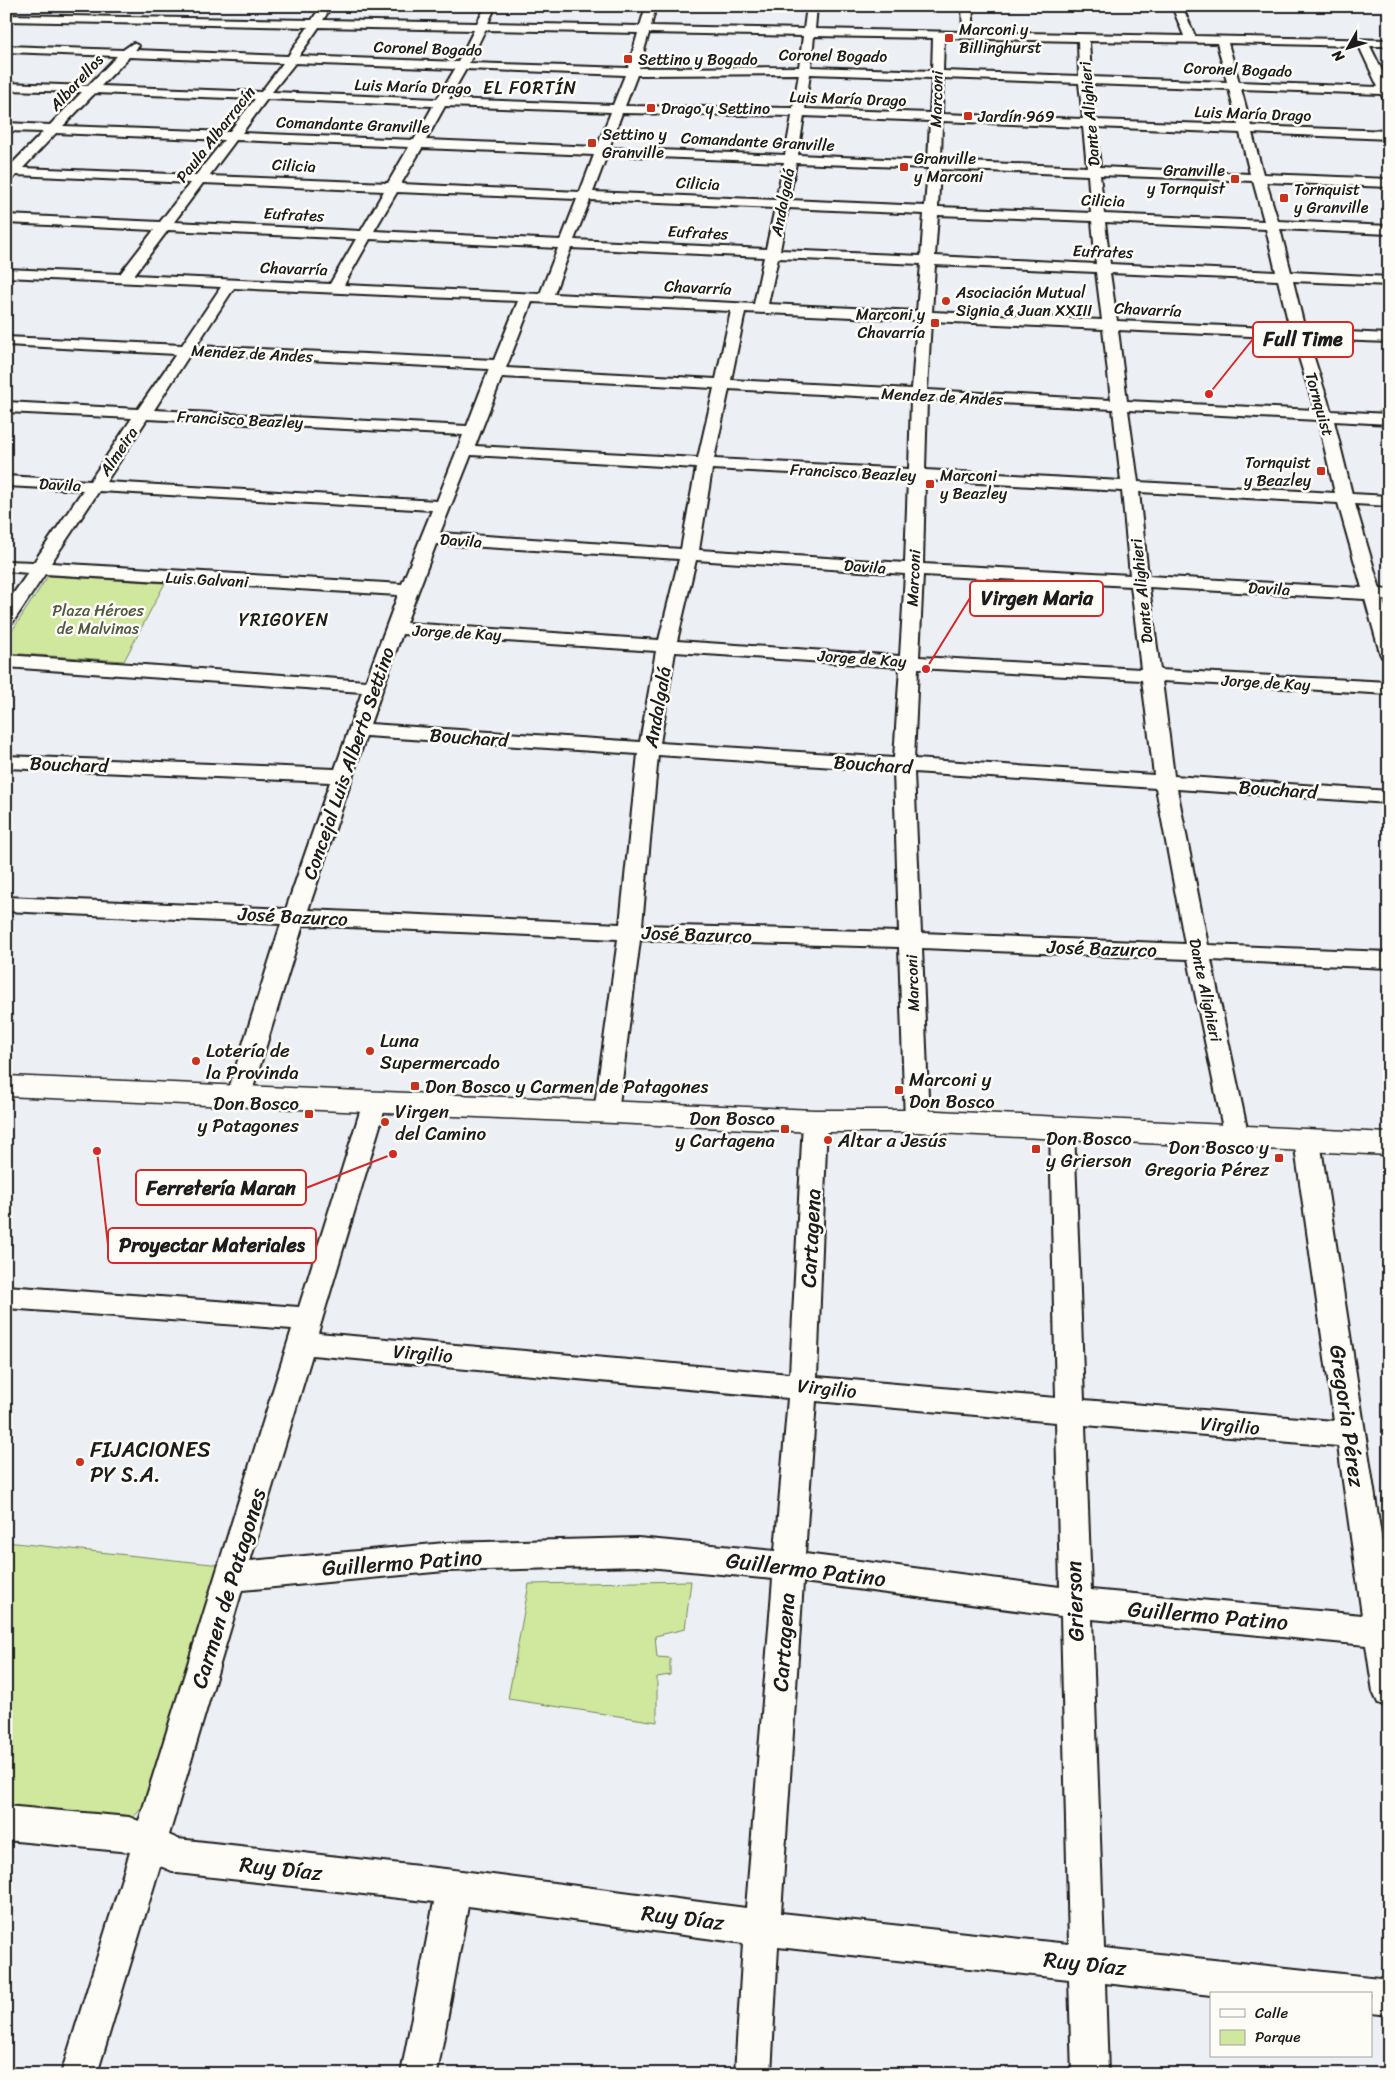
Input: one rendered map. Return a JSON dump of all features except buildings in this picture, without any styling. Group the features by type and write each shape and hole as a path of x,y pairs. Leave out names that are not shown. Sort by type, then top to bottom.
{"main road":[{"path":"6,1086 815,1121 917,1121 1389,1144"}],"street":[{"name":"Albarellos","path":"9,173 55,129 142,37 168,6"},
{"name":"Paula Albarracín","path":"124,278 292,59 327,6"},
{"path":"335,288 462,66 491,6"},
{"name":"Concejal Luis Alberto Settino","path":"239,1095 294,916 394,628 467,450 497,368 569,244 602,150 633,72 651,6"},
{"name":"Andalgalá","path":"760,308 791,159 807,70 812,6"},
{"path":"967,6 969,35"},
{"path":"1177,6 1191,39"},
{"path":"6,18 1389,43"},
{"name":"Marconi","path":"917,1121 904,766 914,569 919,395 934,165 939,35"},
{"name":"Dante Alighieri","path":"1083,38 1102,269 1110,324 1118,405 1130,486 1138,581 1165,782 1237,1138"},
{"name":"Tornquist","path":"1222,40 1272,224 1299,334 1325,416 1345,498 1380,595 1389,653"},
{"path":"1363,43 1388,93"},
{"name":"Coronel Bogado","path":"6,49 633,72 807,70 937,74 1235,85 1388,93"},
{"name":"Luis María Drago","path":"6,86 618,109 799,112 1389,135"},
{"name":"Comandante Granville","path":"6,127 1389,183"},
{"name":"Cilicia","path":"9,173 201,179 1389,230"},
{"name":"Eufrates","path":"6,219 1389,281"},
{"name":"Chavarría","path":"9,280 23,274 124,278 1389,338"},
{"name":"Almeira","path":"6,618 230,284"},
{"name":"Andalgalá","path":"606,1112 630,932 649,748 667,644 689,554 705,464 739,306"},
{"name":"Mendez de Andes","path":"6,341 188,349 497,368 722,385 1389,419"},
{"name":"Francisco Beazley","path":"6,407 473,431"},
{"name":"Francisco Beazley","path":"467,450 1389,501"},
{"name":"Davila","path":"6,481 443,506"},
{"name":"Davila","path":"431,538 914,569 1380,595"},
{"name":"Luis Galvani","path":"6,566 409,590"},
{"name":"Jorge de Kay","path":"394,628 667,644 909,662 1389,688"},
{"path":"6,661 373,686"},
{"name":"Bouchard","path":"358,729 1389,797"},
{"name":"Bouchard","path":"6,762 342,776"},
{"name":"José Bazurco","path":"6,904 630,932 910,940 1389,960"},
{"name":"Carmen de Patagones","path":"79,2074 232,1577 375,1102"},
{"name":"Cartagena","path":"753,2074 762,1928 803,1386 815,1121"},
{"name":"Grierson","path":"1062,1129 1074,1603 1090,2074"},
{"name":"Gregoria Pérez","path":"1307,1141 1352,1434 1378,1631 1389,1692"},
{"name":"Virgilio","path":"6,1297 803,1386 1070,1412 1352,1434"},
{"name":"Guillermo Patino","path":"232,1577 445,1556 638,1552 789,1566 1074,1603 1378,1631"},
{"name":"Ruy Díaz","path":"6,1822 129,1834 177,1856 454,1888 762,1928 1346,1992"},
{"path":"420,2074 454,1888"},
{"path":"1372,1995 1389,1996"}],"green space":[{"name":"Plaza Héroes de Malvinas","path":"48,576 165,583 124,661 6,653 6,640"},
{"path":"6,1542 221,1565 147,1802 130,1821 6,1809"},
{"path":"691,1581 685,1629 655,1636 657,1657 670,1658 670,1675 657,1677 657,1722 508,1699 529,1584"}],"place":[{"name":"Marconi y Billinghurst","path":"949,38"},
{"name":"Settino y Bogado","path":"628,59"},
{"name":"Drago y Settino","path":"651,108"},
{"name":"Jardín 969","path":"968,116"},
{"name":"Settino y Granville","path":"592,143"},
{"name":"Granville y Marconi","path":"904,167"},
{"name":"Granville y Tornquist","path":"1235,179"},
{"name":"Tornquist y Granville","path":"1284,198"},
{"name":"Asociación Mutual Signia & Juan XXIII","path":"946,301"},
{"name":"Marconi y Chavarría","path":"935,323"},
{"name":"Full Time","path":"1209,394"},
{"name":"Tornquist y Beazley","path":"1321,471"},
{"name":"Marconi y Beazley","path":"930,484"},
{"name":"Virgen Maria","path":"926,669"},
{"name":"Luna Supermercado","path":"370,1051"},
{"name":"Lotería de la Provinda","path":"196,1061"},
{"name":"Don Bosco y Carmen de Patagones","path":"415,1086"},
{"name":"Marconi y Don Bosco","path":"899,1090"},
{"name":"Don Bosco y Patagones","path":"309,1114"},
{"name":"Virgen del Camino","path":"385,1122"},
{"name":"Don Bosco y Cartagena","path":"785,1129"},
{"name":"Altar a Jesús","path":"828,1140"},
{"name":"Don Bosco y Grierson","path":"1036,1149"},
{"name":"Proyectar Materiales","path":"97,1151"},
{"name":"Ferretería Maran","path":"393,1154"},
{"name":"Don Bosco y Gregoria Pérez","path":"1279,1158"},
{"name":"FIJACIONES PY S.A.","path":"80,1462"}],"district":[{"name":"EL FORTÍN","path":"530,88"},
{"name":"YRIGOYEN","path":"284,620"}]}
